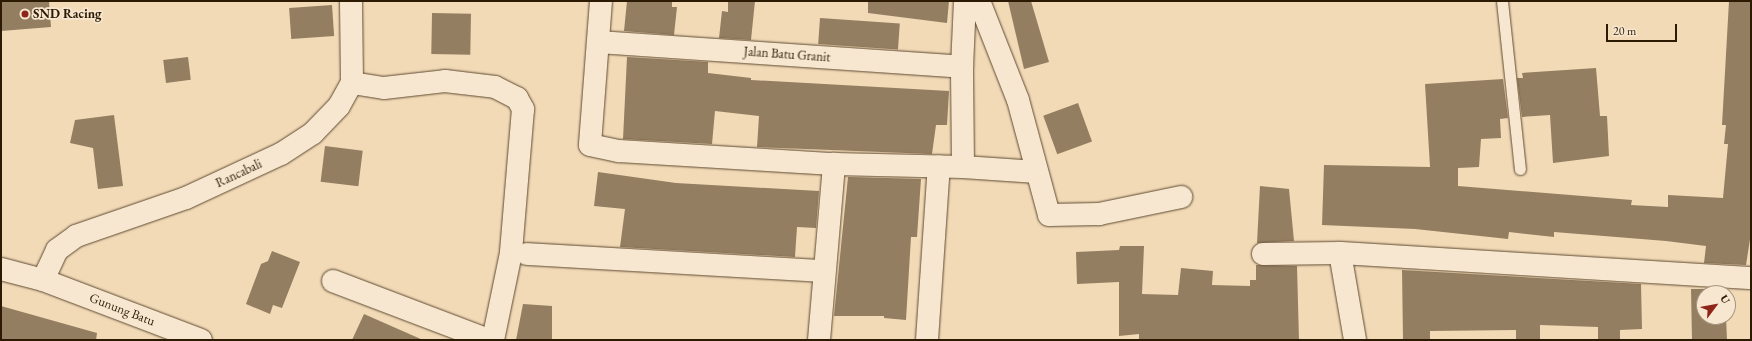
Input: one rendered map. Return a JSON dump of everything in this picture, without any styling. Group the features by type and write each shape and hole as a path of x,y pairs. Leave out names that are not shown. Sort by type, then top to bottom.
{"street":[{"path":"351,1 352,83 384,88 446,81 495,87 517,98 523,109 511,253 493,340"},
{"path":"602,1 605,43 604,147 619,151 834,164 939,166 1037,172"},
{"path":"605,43 616,1"},
{"path":"963,167 962,67 966,1"},
{"path":"979,1 1018,100 1049,215 1099,214 1181,197"},
{"name":"Jalan Batu Granit","path":"605,43 962,67"},
{"name":"Rancabali","path":"42,280 57,250 76,236 186,198 281,154 313,133 339,106 352,83"},
{"path":"819,340 822,271 834,164"},
{"path":"927,340 939,166"},
{"path":"1263,254 1340,253 1751,277"},
{"path":"1340,253 1355,340"},
{"path":"527,254 822,271"},
{"name":"Gunung Batu","path":"1,269 42,280 201,340"},
{"path":"333,281 488,340"}],"lane":[{"path":"1502,1 1520,169"}],"building":[{"name":"SND Racing","path":"1,1 49,1 51,27 1,31"},
{"path":"627,1 672,1 672,7 677,7 674,35 624,31"},
{"path":"728,1 755,1 751,40 719,38 722,11 728,12"},
{"path":"868,1 949,1 947,23 868,13"},
{"path":"1008,1 1031,1 1049,62 1024,69"},
{"path":"1729,1 1751,1 1751,233 1746,265 1704,263 1706,246 1666,241 1554,232 1554,237 1509,232 1508,239 1415,229 1322,225 1324,165 1430,167 1425,84 1503,79 1508,118 1500,119 1501,138 1481,139 1479,167 1458,168 1458,186 1632,200 1631,205 1668,207 1668,195 1723,198 1728,144 1724,144 1726,125 1722,125"},
{"path":"332,5 334,36 291,39 289,8"},
{"path":"432,13 471,14 470,55 431,54"},
{"path":"820,18 900,24 898,50 818,44"},
{"path":"188,57 191,80 166,83 163,60"},
{"path":"627,57 708,62 708,73 751,78 751,80 949,91 947,125 936,125 932,154 757,147 759,116 715,111 712,144 623,139"},
{"path":"1596,68 1600,116 1607,116 1609,156 1553,163 1550,115 1522,117 1517,78 1523,78 1522,73"},
{"path":"1078,103 1092,142 1057,154 1043,116"},
{"path":"114,115 123,186 98,189 93,148 70,143 75,120"},
{"path":"325,146 363,151 358,186 321,182"},
{"path":"598,172 676,183 819,191 816,228 797,227 795,257 620,247 625,209 594,206"},
{"path":"848,177 921,179 917,237 911,237 906,320 884,318 884,316 834,316"},
{"path":"1260,186 1289,189 1294,241 1257,243"},
{"path":"1120,246 1144,246 1142,294 1178,295 1181,268 1213,271 1212,285 1250,286 1250,280 1256,280 1256,265 1297,266 1299,340 1139,340 1139,334 1119,336 1119,282 1077,284 1076,252 1119,250"},
{"path":"272,251 300,262 282,308 273,305 270,314 246,304 261,264 268,261"},
{"path":"1402,270 1641,284 1642,329 1620,330 1620,340 1598,340 1598,327 1540,325 1540,340 1516,340 1516,330 1430,331 1430,340 1403,340"},
{"path":"1691,289 1696,289 1696,325 1726,325 1727,340 1692,340"},
{"path":"523,304 552,306 552,340 516,340"},
{"path":"1,306 97,333 96,340 1,340"},
{"path":"364,314 423,340 352,340"}],"place":[{"name":"SND Racing","path":"25,14"}]}
